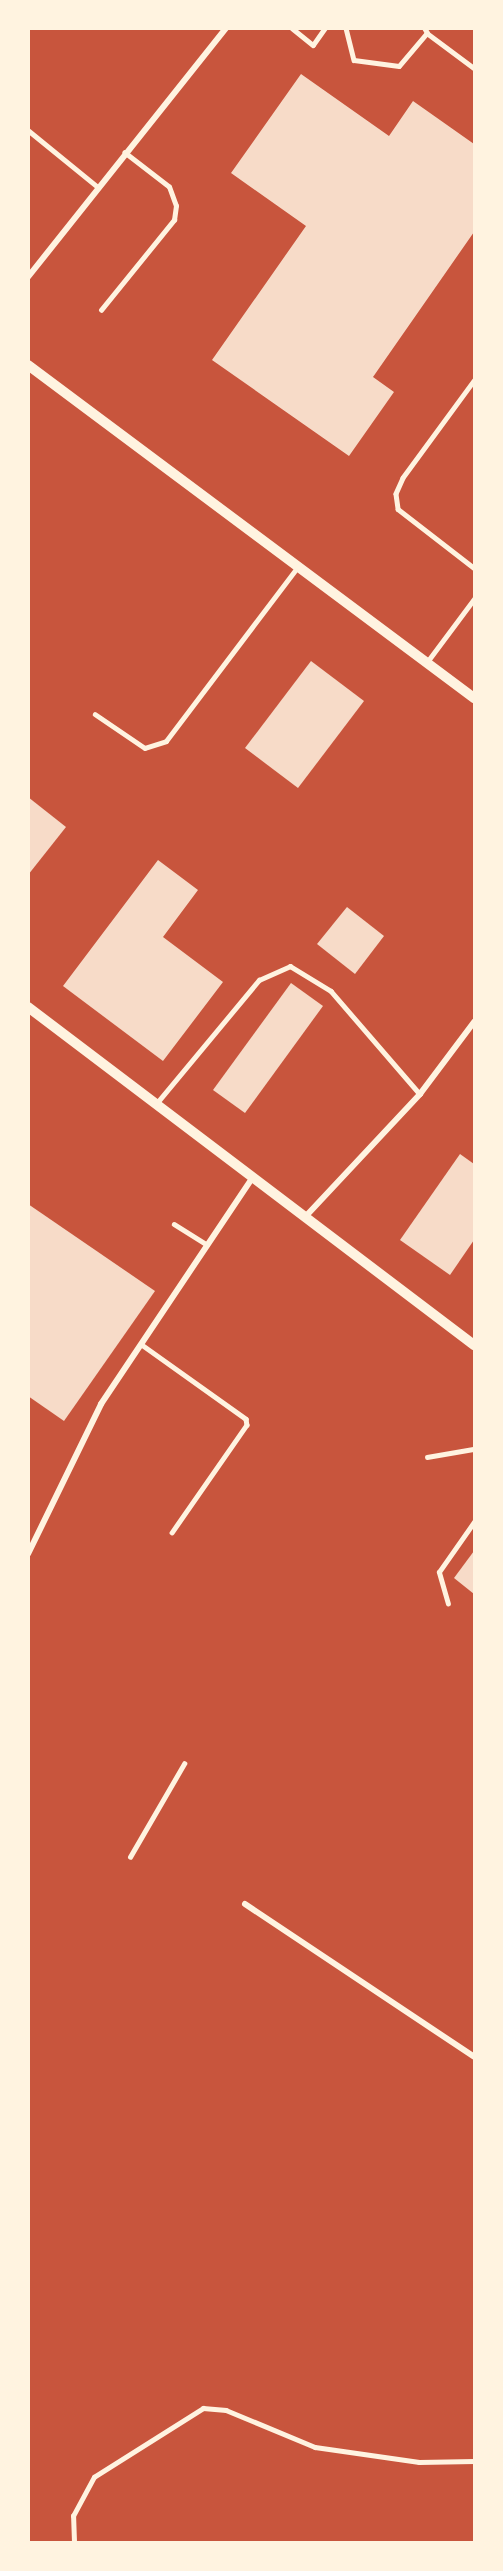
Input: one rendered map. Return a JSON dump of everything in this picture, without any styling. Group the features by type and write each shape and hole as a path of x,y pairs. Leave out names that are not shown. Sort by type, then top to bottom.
{"street":[{"path":"28,277 226,28"},
{"path":"28,365 474,698"},
{"path":"28,1007 474,1345"},
{"path":"306,1216 420,1094 474,1022"},
{"path":"28,1554 101,1404 253,1177"},
{"path":"245,1904 474,2057"}],"lane":[{"path":"292,28 313,45 325,28"},
{"path":"346,28 354,60 399,66 426,31 474,68"},
{"path":"28,130 98,187"},
{"path":"101,310 174,220 177,206 169,188 125,153"},
{"path":"474,381 403,478 396,494 398,509 474,568"},
{"path":"95,714 145,748 166,741 298,566"},
{"path":"427,662 474,599"},
{"path":"156,1104 259,980 290,966 331,991 420,1094"},
{"path":"174,1224 207,1245"},
{"path":"141,1344 246,1419 248,1425 172,1533"},
{"path":"426,1457 474,1449"},
{"path":"448,1604 440,1572 474,1522"},
{"path":"130,1857 184,1764"},
{"path":"74,2542 74,2516 94,2477 203,2408 226,2410 315,2447 419,2462 474,2461"}],"building":[{"path":"301,74 389,136 413,101 474,144 474,232 373,377 394,392 349,456 212,360 306,226 231,173"},
{"path":"311,661 364,701 298,788 245,748"},
{"path":"28,797 66,827 28,875"},
{"path":"158,860 198,890 163,937 223,982 163,1061 63,986"},
{"path":"347,907 384,936 355,974 317,944"},
{"path":"291,983 323,1006 245,1113 213,1090"},
{"path":"460,1154 474,1164 474,1240 450,1275 400,1240"},
{"path":"28,1204 155,1291 64,1421 28,1396"},
{"path":"474,1551 474,1594 454,1578"}]}
